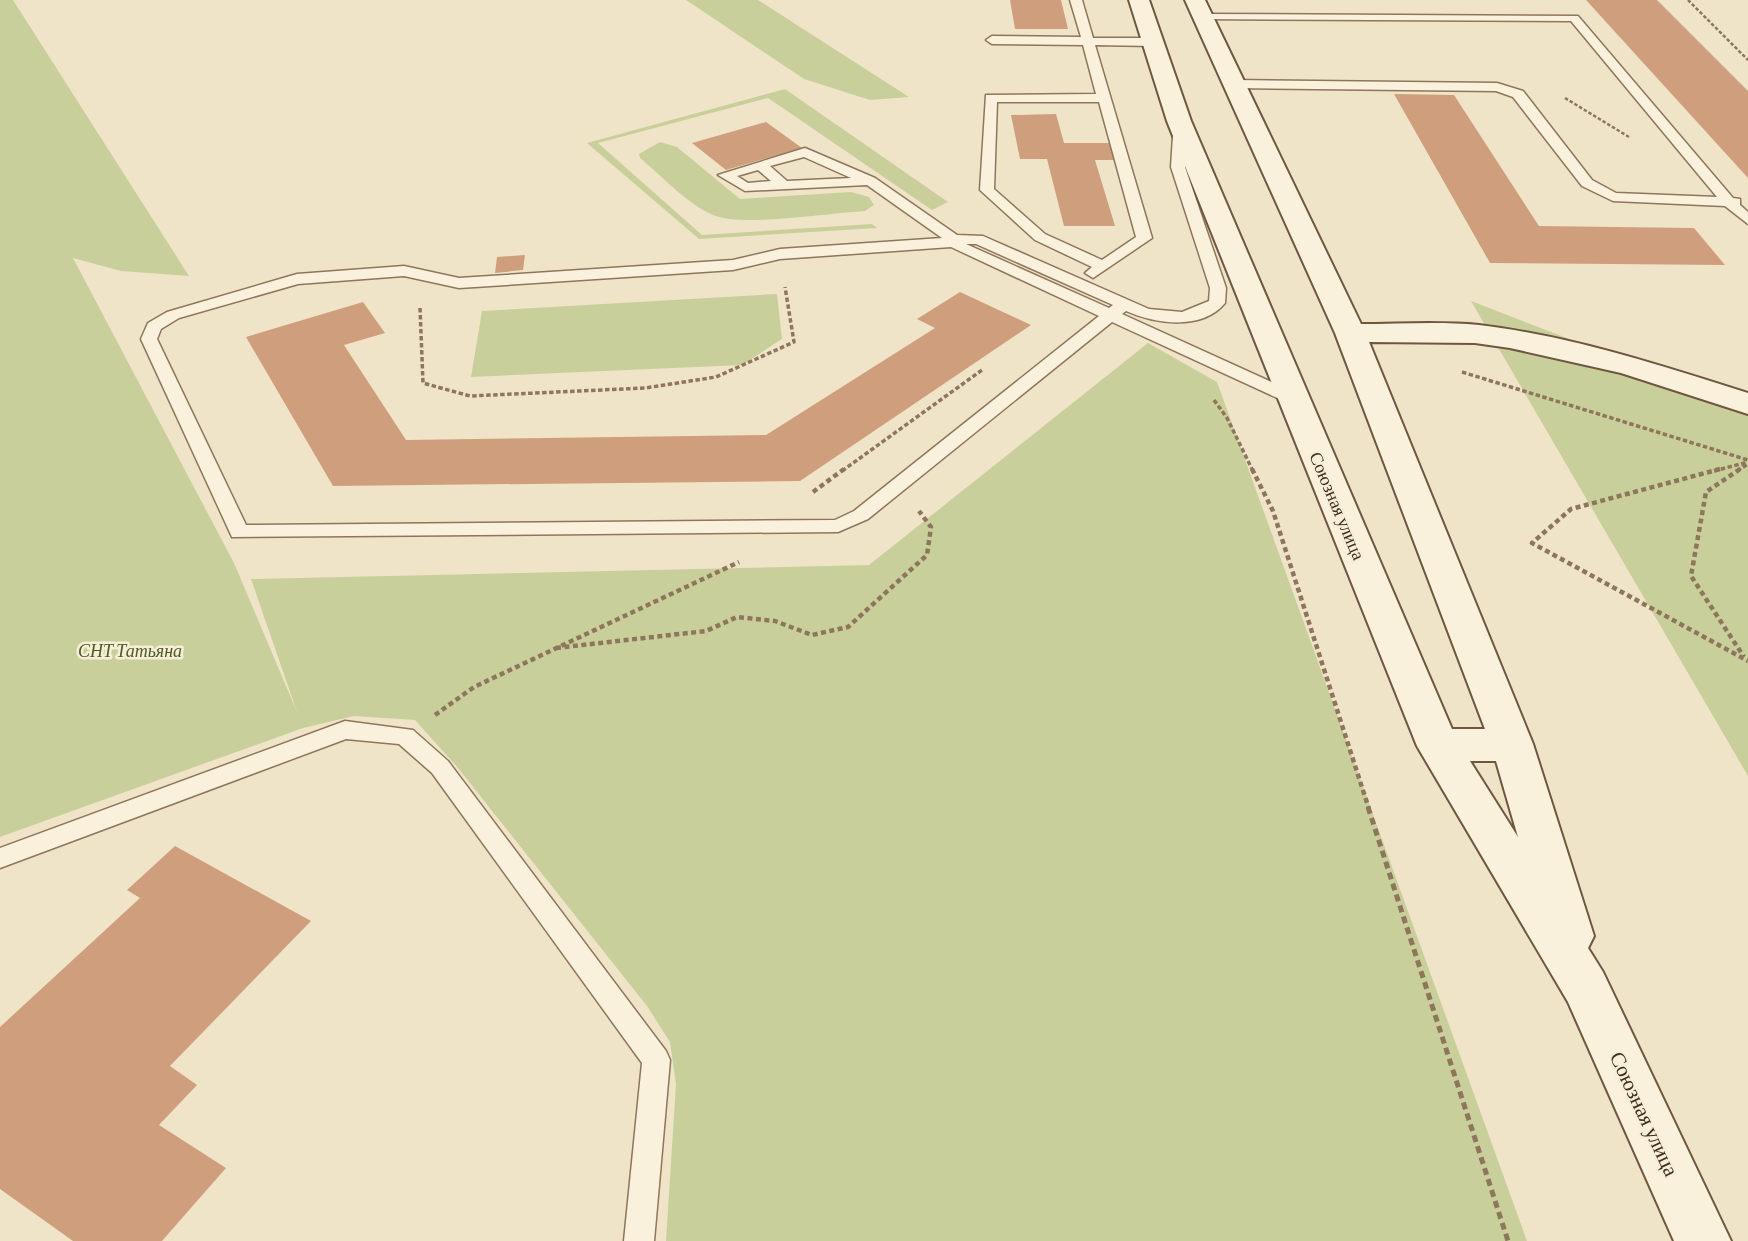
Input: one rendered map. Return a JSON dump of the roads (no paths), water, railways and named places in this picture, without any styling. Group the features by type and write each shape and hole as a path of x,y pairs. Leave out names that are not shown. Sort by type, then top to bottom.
{"main road":[{"name":"Союзная улица","path":"1139,0 1179,121 1438,746 1586,988 1703,1241"},
{"name":"Союзная улица","path":"1200,8 1350,332 1512,744 1586,988"},
{"path":"1350,332 1475,334 1510,339 1630,366 1748,404"},
{"path":"1438,746 1512,744"}],"lane":[{"path":"1076,0 1144,238 1077,283"},
{"path":"1200,8 1574,18 1729,202 1748,220"},
{"path":"992,40 1153,42"},
{"path":"1235,84 1497,87 1518,94 1587,183 1613,197 1748,202"},
{"path":"1103,266 1040,237 986,190 991,98 1104,98"},
{"path":"1116,310 861,515 838,526 811,528 239,532 149,339 154,326 173,315 297,279 404,271 459,283 733,265 780,254 957,242 965,237 978,239 1077,283 1116,310 1166,318 1189,317 1207,312 1217,303 1218,288 1178,167 1179,121"},
{"path":"870,181 745,187 725,175 804,152 870,181 957,242 960,248 1116,310 1292,398"},
{"path":"760,165 784,185"},
{"path":"0,858 345,730 405,736 440,768 656,1060 639,1241"}],"park label":[{"name":"СНТ Татьяна","path":"130,651"}]}
